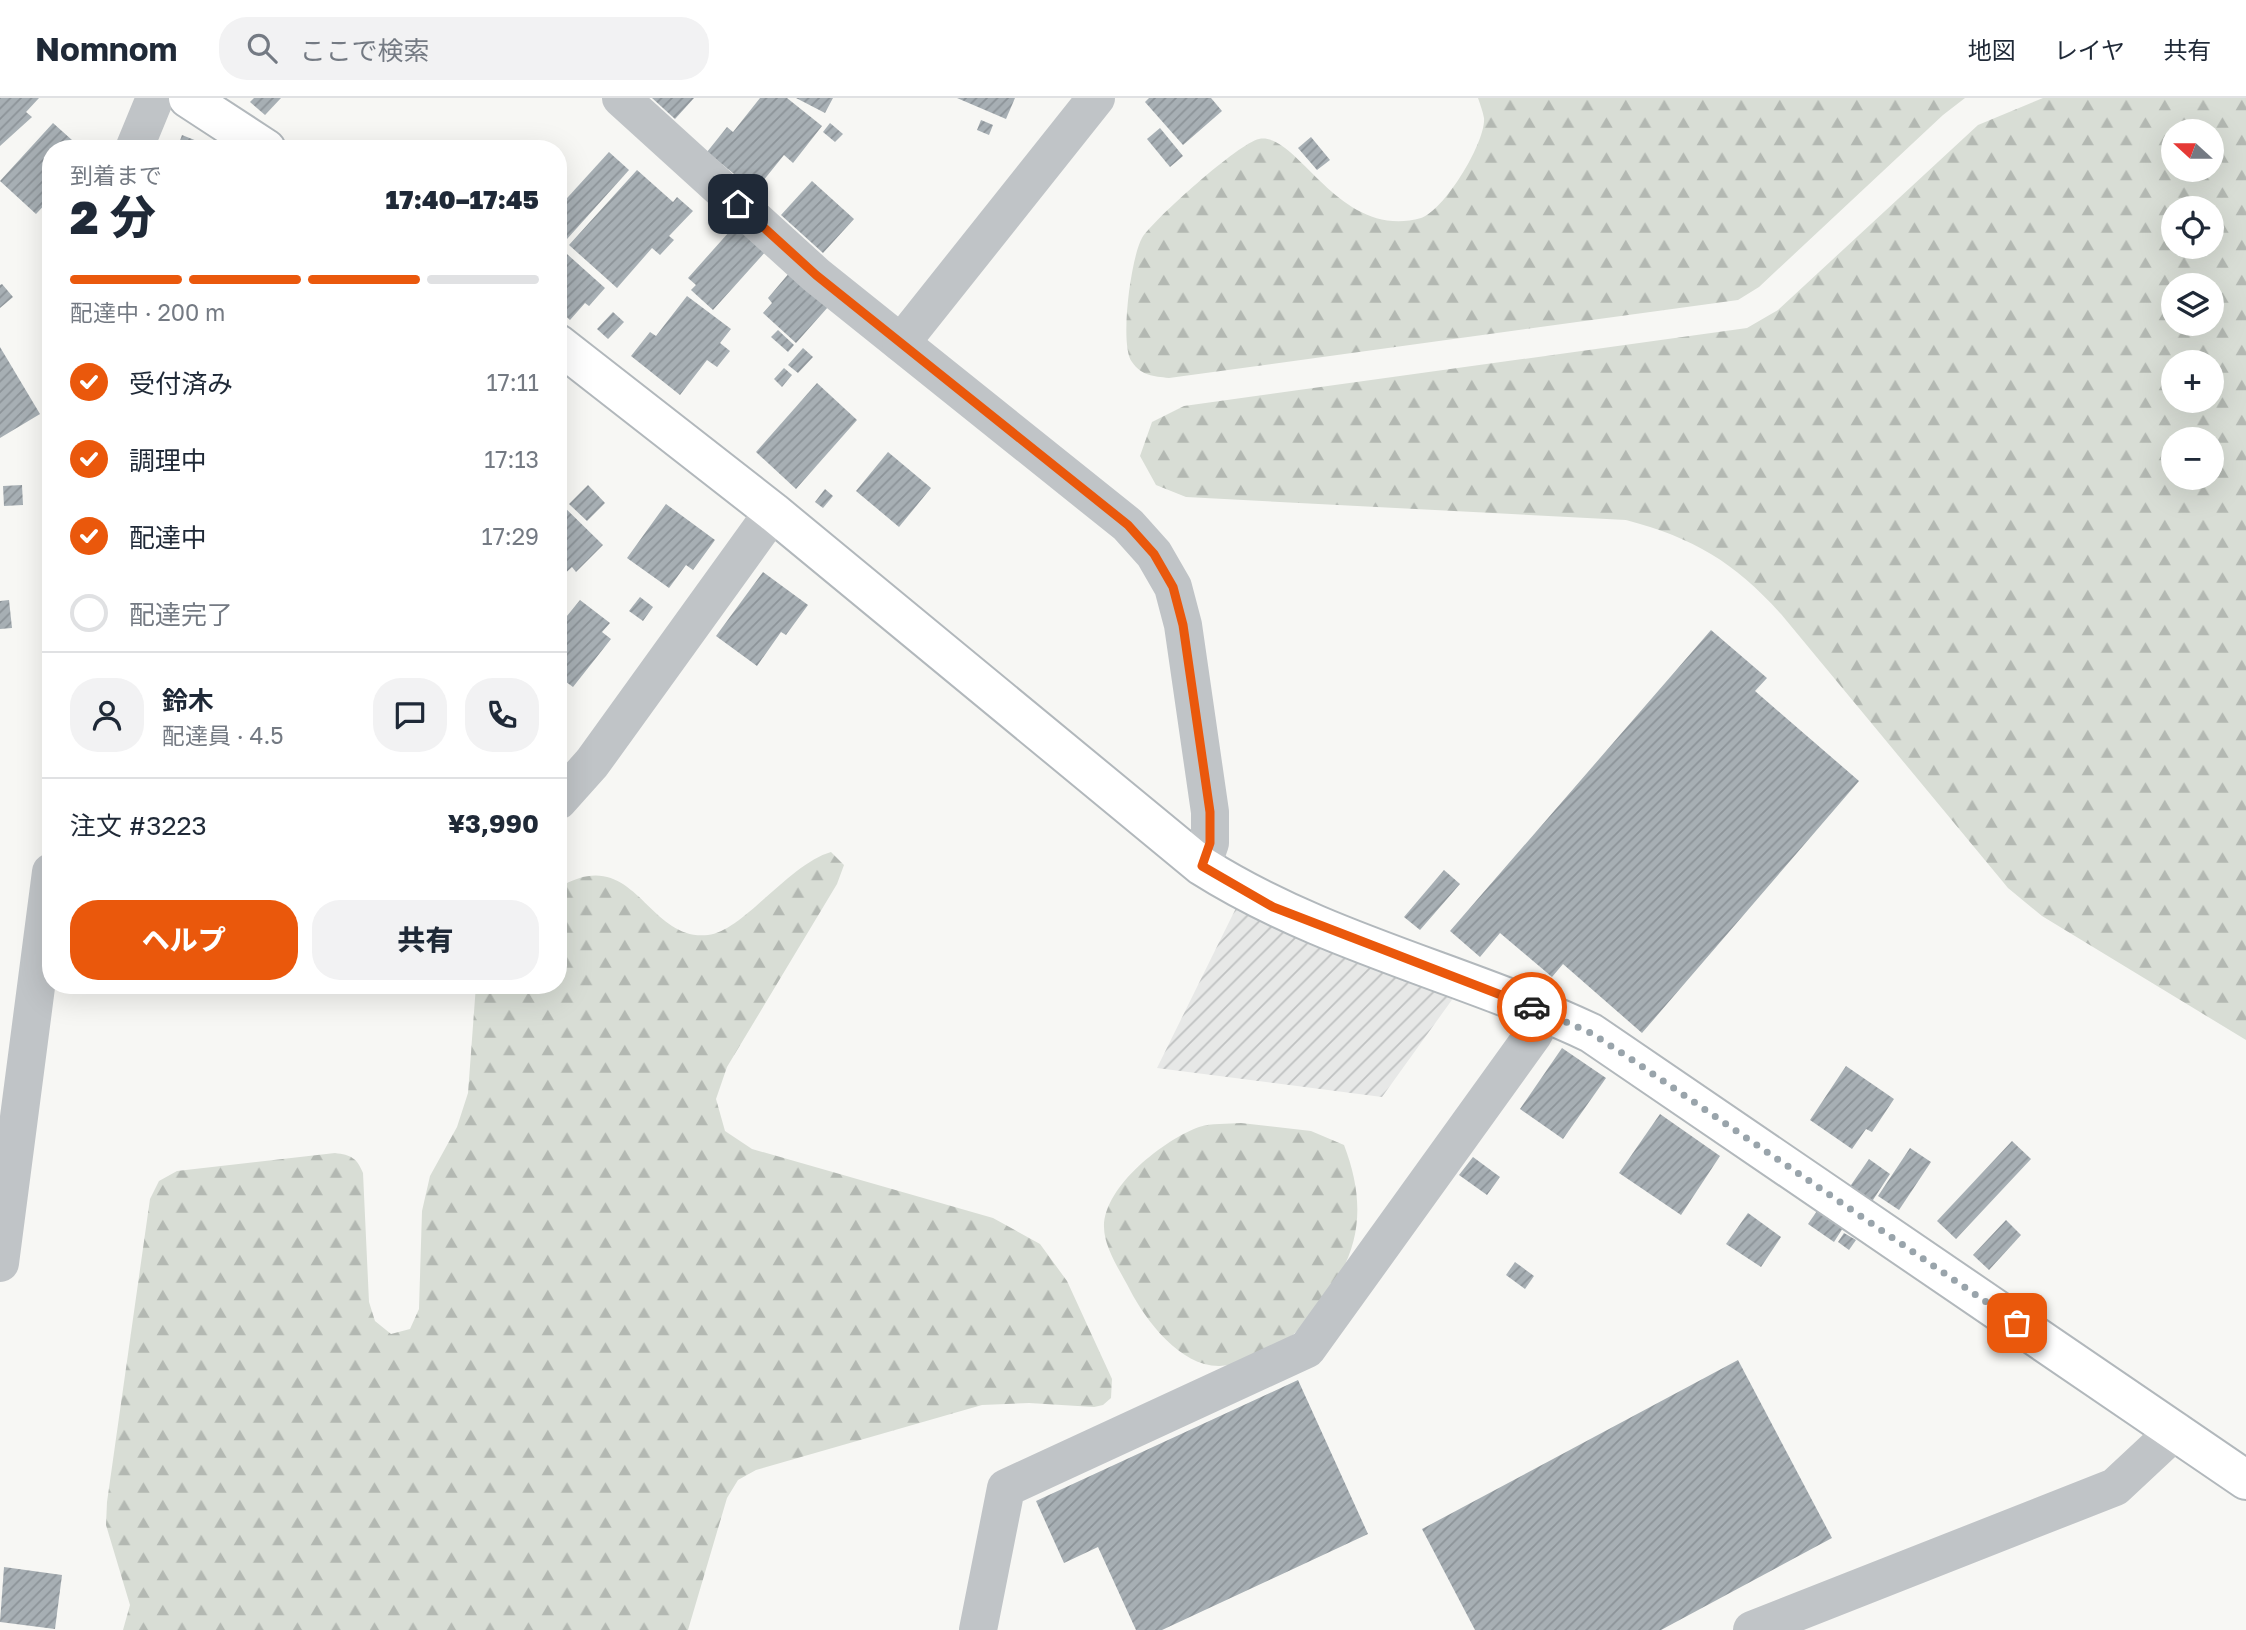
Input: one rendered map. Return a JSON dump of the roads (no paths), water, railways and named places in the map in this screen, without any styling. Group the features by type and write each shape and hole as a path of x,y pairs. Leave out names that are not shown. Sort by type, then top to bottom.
{"street":[{"path":"138,140 155,98"},
{"path":"188,98 251,140"},
{"path":"621,98 816,275 1128,525 1161,565 1173,587 1183,625 1210,812 1210,843 1202,866"},
{"path":"901,343 1096,98"},
{"path":"567,351 773,512 1202,866 1273,907 1546,1012 1591,1033 2246,1480"},
{"path":"567,790 592,763 773,512"},
{"path":"0,1263 42,941"},
{"path":"978,1630 1006,1488 1307,1349 1533,1035 1546,1012"},
{"path":"1752,1630 2115,1487 2175,1431"}]}
